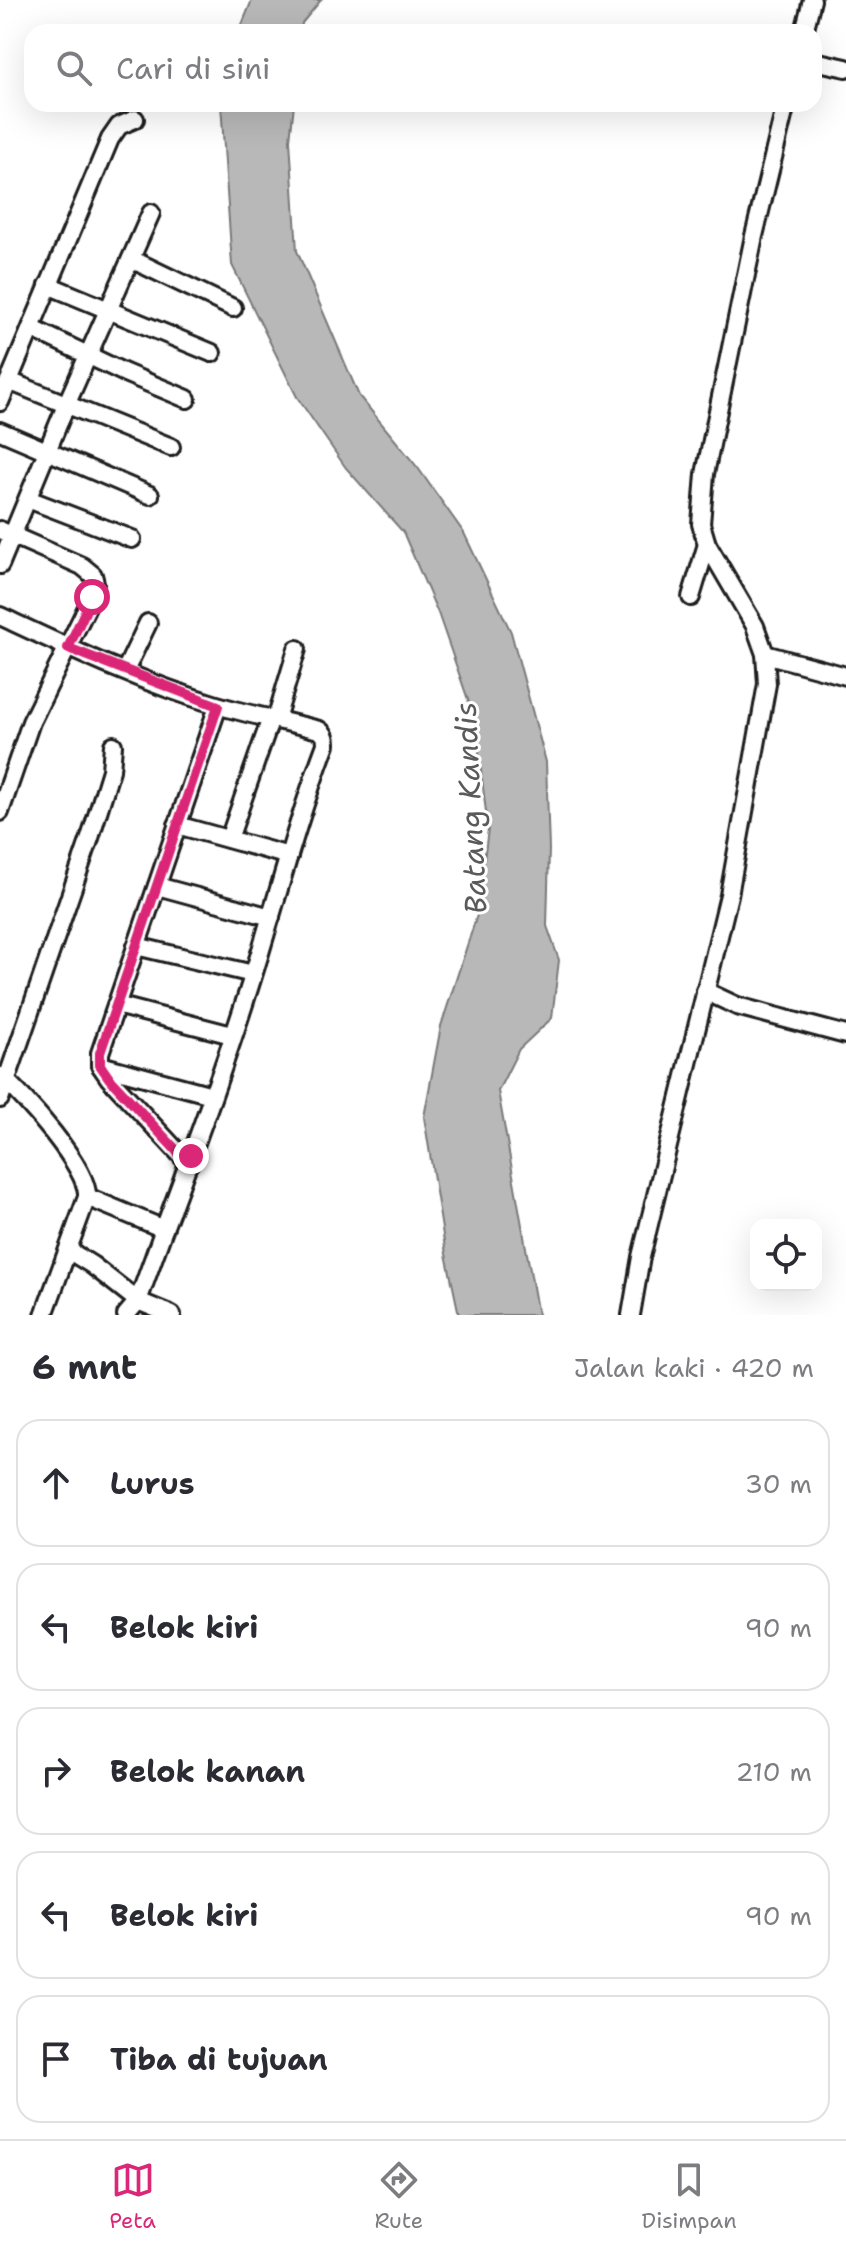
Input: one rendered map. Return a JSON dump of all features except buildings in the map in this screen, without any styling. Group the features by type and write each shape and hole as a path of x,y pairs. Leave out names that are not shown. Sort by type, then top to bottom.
{"street":[{"path":"806,24 812,0"},
{"path":"822,63 846,68"},
{"path":"631,1315 641,1257 729,895 764,708 767,684 765,654 755,626 707,544 701,524 705,474 754,236 784,112"},
{"path":"0,402 110,139 119,126 135,119"},
{"path":"0,565 6,532 28,499 151,213"},
{"path":"131,259 233,308"},
{"path":"48,285 212,353"},
{"path":"31,328 187,399"},
{"path":"9,381 171,447"},
{"path":"0,431 150,495"},
{"path":"28,499 132,539"},
{"path":"0,812 31,722 92,597 95,583 93,575 82,566 6,532"},
{"path":"691,597 707,544"},
{"path":"0,616 68,648 218,706 319,730 326,738 253,974 189,1164 138,1301 126,1315"},
{"path":"125,671 148,623"},
{"path":"229,839 297,649"},
{"path":"765,654 846,676"},
{"path":"189,1164 109,1078 100,1065 100,1053 218,706"},
{"path":"0,1099 7,1058 90,838 111,770 113,745"},
{"path":"177,825 289,856"},
{"path":"157,886 271,917"},
{"path":"136,946 253,974"},
{"path":"705,991 737,1006 846,1035"},
{"path":"116,1005 232,1035"},
{"path":"100,1065 212,1095"},
{"path":"3,1077 30,1105 81,1171 88,1188 44,1315"},
{"path":"87,1197 164,1229"},
{"path":"68,1250 138,1301 172,1315"}],"shaded area":[{"path":"252,0 321,0 302,24 242,24"},
{"path":"222,112 293,112 290,140 297,251 359,396 418,468 464,533 511,632 546,762 549,849 547,926 559,960 552,1018 519,1049 498,1091 538,1315 459,1315 424,1117 441,1026 477,915 488,829 475,720 438,613 403,532 346,468 297,397 232,265"}],"route":[{"path":"92,597 68,648 218,706 100,1053 100,1065 109,1078 189,1164 191,1156"}],"water label":[{"name":"Batang Kandis","path":"471,808"}]}
